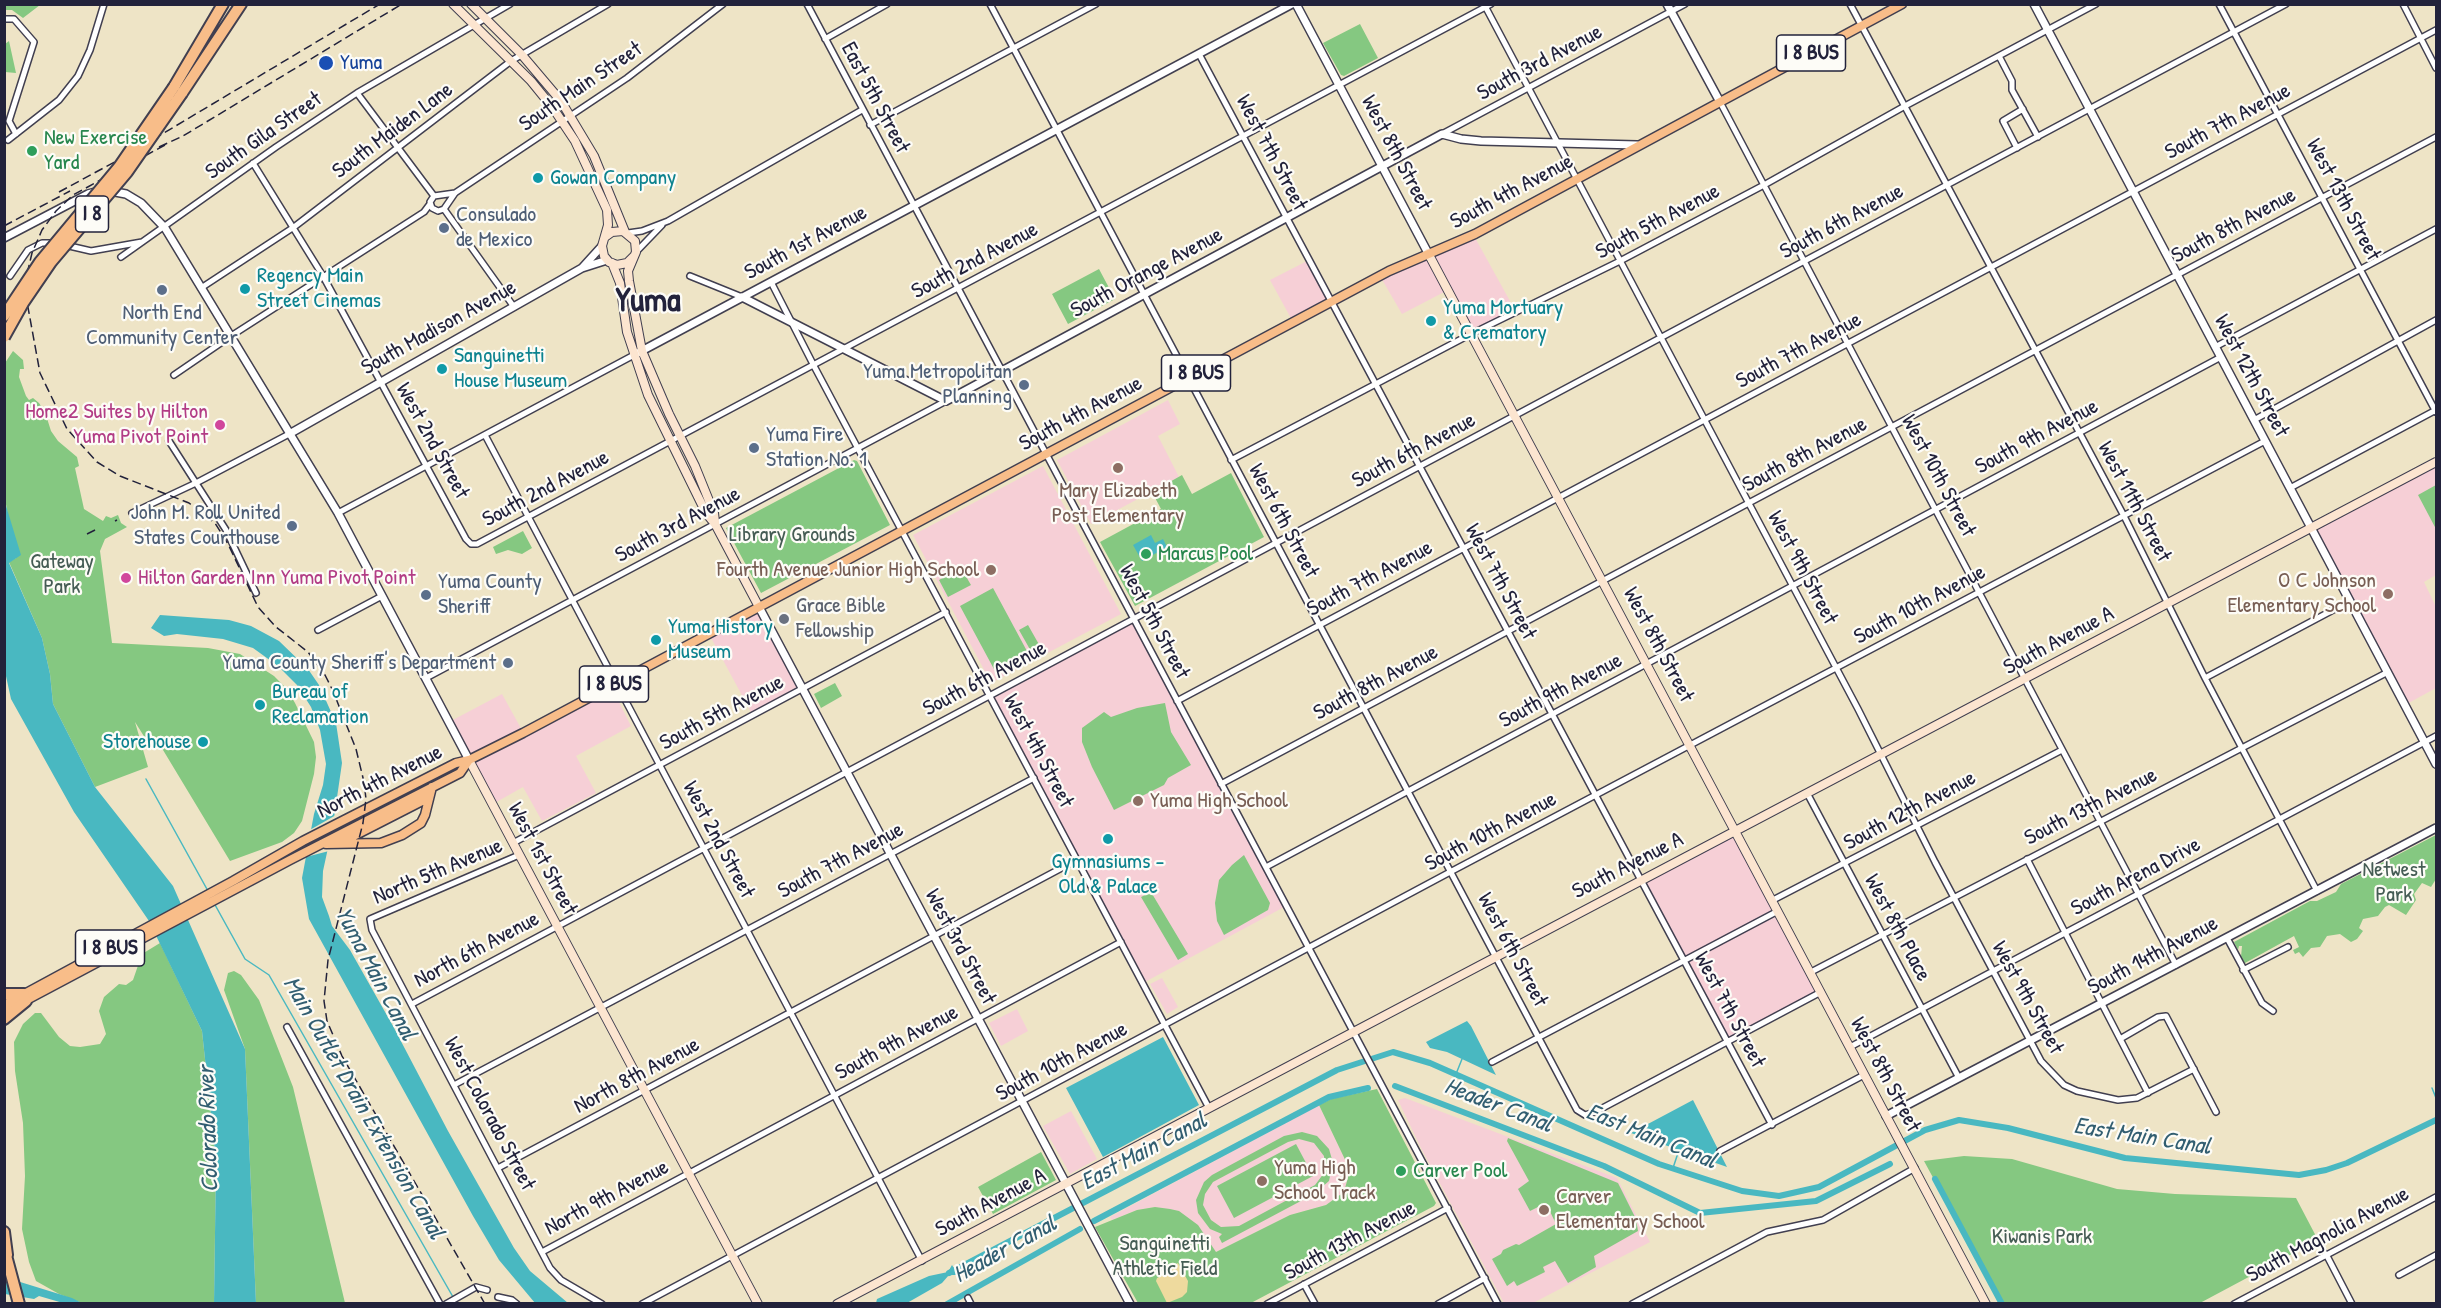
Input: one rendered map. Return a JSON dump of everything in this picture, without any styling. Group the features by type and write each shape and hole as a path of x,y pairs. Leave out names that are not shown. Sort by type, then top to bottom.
{"highway":[{"name":"I 8","path":"4,337 23,303 47,269 127,172 178,90 223,4"},
{"name":"I 8","path":"4,316 40,262 119,167 241,4"},
{"path":"4,994 25,997"},
{"path":"4,1019 25,997"},
{"path":"4,1232 6,1252 19,1304"}],"main road":[{"path":"453,4 537,88 562,121 582,155 607,210 608,225 603,242 620,283 627,332 648,394 706,513 715,524 759,607"},
{"path":"471,4 522,55 571,115 597,162 627,232 635,241 635,254 628,271 628,281 642,351 695,466 714,513 715,524"},
{"name":"South 4th Avenue","path":"469,760 1400,265 1461,241 1902,4"},
{"path":"603,242 612,231 627,232"},
{"name":"West 8th Street","path":"1428,253 1648,663 1986,1304"},
{"path":"610,262 627,263 635,254"},
{"name":"South Avenue A","path":"837,1304 2436,462"},
{"name":"North 4th Avenue","path":"25,997 235,885 329,841 459,773 469,760"},
{"name":"North 4th Avenue","path":"235,885 303,841 456,763 469,760"},
{"name":"West 1st Street","path":"469,760 758,1304"},
{"path":"329,841 358,845 381,843 402,835 420,823 425,815 432,787"},
{"path":"339,843 428,798"},
{"name":"I 8 BUS","path":"4,1005 25,997"},
{"name":"I 8 BUS","path":"4,1012 25,997"}],"street":[{"path":"8,140 59,100 78,76 90,50 104,4"},
{"name":"South Gila Street","path":"121,257 357,93 510,4"},
{"name":"South Maiden Lane","path":"201,288 294,227 522,55 608,4"},
{"name":"South Main Street","path":"447,202 455,193 627,78 723,4"},
{"name":"East 5th Street","path":"807,4 914,206"},
{"path":"825,39 887,4"},
{"name":"West 6th Street","path":"990,4 1577,1110 1585,1115 1595,1112 1727,1042"},
{"path":"870,125 1096,4"},
{"name":"South 1st Avenue","path":"338,513 1294,4"},
{"name":"West 8th Street","path":"1294,4 1340,85 1428,253"},
{"name":"West 10th Street","path":"1666,4 2176,964"},
{"name":"South 3rd Avenue","path":"1442,134 1685,4"},
{"name":"West 11th Street","path":"1850,4 2124,516 2205,678 2317,891"},
{"name":"West 12th Street","path":"2034,4 2436,764"},
{"name":"South 5th Avenue","path":"1231,460 1471,334 1620,261 2096,4"},
{"name":"West 13th Street","path":"2219,4 2436,411"},
{"name":"South 6th Avenue","path":"557,926 2286,4"},
{"path":"2403,4 2436,68"},
{"name":"South 2nd Avenue","path":"474,544 814,366 1487,5"},
{"name":"West 9th Street","path":"1487,5 1557,143 1881,754 1953,898 2041,1061 2059,1082 2077,1091 2118,1100 2136,1098 2148,1093"},
{"path":"4,19 14,19 34,42 9,121 16,134"},
{"name":"South 7th Avenue","path":"1177,701 2436,30"},
{"name":"West 7th Street","path":"1199,54 1772,1125"},
{"path":"1999,56 2012,81 2012,90 2038,137"},
{"path":"357,93 434,196"},
{"path":"2017,148 2003,121 2023,109"},
{"path":"627,232 642,231 668,220 862,110"},
{"path":"1442,134 1481,141 1637,145"},
{"name":"South Orange Avenue","path":"946,400 1144,296 1442,134"},
{"name":"South 8th Avenue","path":"1221,784 2436,137"},
{"name":"West 2nd Street","path":"254,163 323,276 466,539 474,544"},
{"name":"West 1st Street","path":"4,238 88,194 108,190 123,193 135,199 152,213 165,228 338,513 469,760"},
{"name":"South Main Street","path":"443,196 455,193"},
{"path":"434,196 443,196 447,202 444,209"},
{"path":"174,375 424,212 434,196"},
{"path":"430,204 436,211"},
{"name":"West 5th Street","path":"914,206 1448,1208"},
{"path":"424,212 444,209"},
{"path":"444,209 514,307"},
{"path":"635,254 668,220"},
{"path":"2216,347 2436,229"},
{"path":"10,276 28,250 42,243 55,243 91,250 145,241"},
{"path":"582,268 603,242"},
{"name":"South Madison Avenue","path":"291,433 582,268 610,262"},
{"path":"690,276 742,297 946,400"},
{"name":"West 4th Street","path":"771,282 1209,1108"},
{"path":"2254,420 2436,320"},
{"name":"South 9th Avenue","path":"1266,867 2221,357"},
{"name":"South 3rd Avenue","path":"426,678 946,400"},
{"path":"2290,488 2436,411"},
{"path":"132,513 196,483 291,433"},
{"name":"West 2nd Street","path":"485,435 922,1261"},
{"path":"169,441 226,530 256,593"},
{"name":"South 10th Avenue","path":"642,1304 1166,1026 1452,871 2265,441"},
{"path":"318,630 382,596"},
{"path":"2205,678 2350,601"},
{"name":"West 3rd Street","path":"759,607 1130,1304"},
{"name":"South 5th Avenue","path":"513,843 945,612"},
{"name":"South 13th Avenue","path":"1811,972 2388,672"},
{"name":"South Arena Drive","path":"1850,1047 2436,736"},
{"name":"South 12th Avenue","path":"1773,900 2062,750"},
{"name":"South 7th Avenue","path":"454,1084 1034,778"},
{"name":"West 8th Place","path":"1807,793 1959,1078"},
{"name":"South 14th Avenue","path":"1886,1116 2436,828"},
{"name":"North 5th Avenue","path":"370,919 519,855"},
{"path":"2027,859 2148,1093 2194,1069"},
{"path":"790,1012 1071,863 1079,864"},
{"path":"1492,1062 1778,910"},
{"name":"West Colorado Street","path":"370,919 372,930 550,1268 561,1280 602,1304"},
{"name":"North 6th Avenue","path":"412,1004 557,926"},
{"path":"2227,938 2262,1004 2273,1011"},
{"name":"South 9th Avenue","path":"689,1173 1121,942"},
{"path":"2243,970 2288,947"},
{"path":"1727,1042 1821,992"},
{"name":"North 8th Avenue","path":"498,1168 790,1012"},
{"path":"2120,1039 2158,1017 2166,1016 2216,1112"},
{"path":"287,1027 440,1304"},
{"path":"1720,1151 1864,1075"},
{"path":"1632,1304 1767,1232 1823,1220 1915,1168"},
{"name":"North 9th Avenue","path":"542,1252 689,1173"},
{"name":"South Magnolia Avenue","path":"2234,1304 2436,1197"},
{"path":"1448,1208 1498,1304"},
{"name":"South 13th Avenue","path":"1267,1304 1448,1208"},
{"path":"2326,1254 2352,1304"},
{"path":"2399,1275 2436,1255"},
{"path":"1438,1304 1485,1278"},
{"path":"1304,1284 1315,1304"},
{"path":"447,1303 476,1287 487,1290"},
{"path":"498,1297 512,1300 517,1304"}],"shaded area":[{"path":"1473,234 1516,312 1471,334 1448,290 1402,314 1380,276 1293,322 1270,280 1309,260 1332,301 1400,265"},
{"name":"Mary Elizabeth Post Elementary","path":"1168,400 1180,424 1158,436 1179,477 1091,524 1057,460"},
{"name":"O C Johnson Elementary School","path":"2436,462 2436,575 2424,582 2436,607 2436,688 2405,705 2312,529"},
{"name":"Fourth Avenue Junior High School","path":"1043,466 1121,614 991,683 913,535"},
{"path":"759,607 802,689 753,716 709,634"},
{"name":"Yuma High School","path":"1133,619 1286,906 1143,983 989,696"},
{"path":"611,686 631,726 576,756 596,793 542,821 523,787 493,804 449,722 502,694 523,732"},
{"path":"1736,830 1821,992 1727,1043 1640,880"},
{"path":"1162,978 1178,1007 1167,1014 1150,984"},
{"path":"1017,1009 1028,1031 1001,1046 989,1023"},
{"name":"Carver Elementary School","path":"1405,1098 1617,1178 1650,1242 1533,1303 1504,1303 1421,1148 1398,1100"},
{"name":"Yuma High School Track","path":"1319,1105 1350,1170 1344,1192 1326,1205 1290,1215 1216,1252 1155,1207 1137,1210 1112,1220 1110,1217"},
{"path":"1071,1111 1097,1159 1070,1174 1043,1126"}],"green space":[{"path":"5,4 48,5 40,5 23,18 12,10 5,10"},
{"path":"1360,24 1378,58 1344,76 1341,75 1323,43"},
{"path":"9,41 16,73 5,72 5,44"},
{"path":"1099,269 1115,299 1068,324 1052,294"},
{"name":"Gateway Park","path":"13,351 23,360 24,369 20,369 19,377 26,396 29,400 33,398 39,403 58,441 77,457 79,466 75,468 84,509 103,521 106,516 111,518 118,515 121,523 127,527 105,539 100,551 112,643 208,648 240,654 274,676 286,688 295,703 314,742 316,757 302,821 294,833 282,842 230,861 160,745 152,749 135,722 148,767 95,787 53,704 50,674 42,638 9,562 16,558 5,499 5,363"},
{"name":"Library Grounds","path":"854,460 857,461 890,525 761,593 726,528"},
{"path":"1231,473 1264,537 1135,606 1100,542 1161,509 1152,492 1182,475 1192,494"},
{"path":"2436,485 2436,529 2418,495"},
{"path":"523,531 532,548 522,554 508,550 496,554 493,547"},
{"path":"961,568 971,585 948,597 939,580"},
{"path":"993,588 1028,653 995,671 960,606"},
{"path":"1028,625 1041,648 1032,653 1019,630"},
{"path":"835,683 842,696 821,708 814,694"},
{"path":"1165,703 1171,732 1191,765 1168,778 1164,785 1114,810 1082,742 1082,728 1104,712 1111,717 1137,708"},
{"name":"Netwest Park","path":"2436,835 2436,879 2431,887 2422,883 2414,894 2416,900 2406,915 2389,905 2378,916 2363,919 2359,928 2363,931 2357,939 2351,942 2340,934 2327,936 2320,947 2311,948 2303,957 2299,952 2295,954 2293,950 2299,947 2294,936 2245,963 2241,957 2242,946 2239,946 2238,950 2234,942 2310,901 2317,901 2336,892 2341,884"},
{"path":"1244,855 1270,903 1268,910 1224,935 1217,921 1215,903 1219,880"},
{"path":"1151,892 1188,954 1178,960 1141,897"},
{"path":"160,943 202,1031 216,1162 214,1303 82,1303 59,1294 36,1281 29,1262 22,1229 25,1176 23,1123 15,1071 14,1042 23,1024 35,1013 41,1013 59,1037 70,1046 100,1044 106,1034 99,1011 104,997 119,984 126,985 133,980 142,954"},
{"path":"234,971 241,975 259,1000 293,1087 345,1303 256,1303 245,1049 224,990 228,973"},
{"name":"Sanguinetti Athletic Field","path":"1377,1089 1436,1203 1434,1206 1251,1303 1138,1303 1095,1227 1137,1210 1155,1207 1170,1209 1179,1211 1198,1225 1216,1252 1290,1215 1326,1205 1344,1192 1350,1170 1319,1105 1331,1099"},
{"path":"1302,1132 1317,1136 1329,1149 1333,1163 1329,1181 1314,1194 1222,1243 1219,1237 1222,1234 1210,1229 1198,1213 1196,1200 1204,1182 1212,1175 1284,1136","holes":["1299,1139 1314,1143 1324,1156 1324,1173 1315,1185 1239,1226 1221,1227 1211,1220 1203,1205 1205,1194 1213,1182 1288,1142"]},
{"path":"1508,1138 1618,1183 1636,1219 1638,1231 1594,1256 1596,1267 1568,1283 1555,1261 1543,1267 1545,1272 1517,1286 1514,1281 1507,1286 1492,1259 1501,1254 1503,1250 1516,1244 1519,1245 1556,1224 1546,1203 1530,1211 1518,1189 1529,1181 1507,1141"},
{"path":"1296,1144 1313,1176 1234,1218 1217,1186"},
{"path":"1041,1152 1056,1180 993,1214 978,1187"},
{"name":"Kiwanis Park","path":"1964,1156 2012,1159 2117,1189 2175,1194 2296,1198 2318,1240 2200,1303 2001,1303 1924,1161"}],"sand":[{"path":"1178,1263 1188,1281 1187,1292 1182,1297 1167,1303 1156,1281 1157,1278 1171,1271 1169,1268"}],"water":[{"path":"4,499 21,555 9,563 42,638 50,674 53,704 95,787 173,886 245,1049 256,1303 214,1303 216,1162 202,1031 149,921 74,812 11,699 4,667"},
{"name":"Marcus Pool","path":"1151,535 1155,543 1163,539 1167,547 1142,561 1133,545"},
{"path":"160,615 229,620 251,626 279,641 308,669 319,685 336,723 342,763 333,825 323,871 322,897 332,926 350,950 393,1026 448,1131 514,1248 530,1271 568,1303 535,1303 499,1260 309,919 302,878 326,764 320,730 311,707 297,685 278,666 253,648 223,639 177,634 164,636 151,628"},
{"path":"1467,1021 1496,1075 1447,1052 1430,1048 1426,1042"},
{"path":"1163,1037 1199,1105 1103,1157 1066,1088"},
{"path":"1693,1100 1727,1167 1631,1133"},
{"path":"952,1265 958,1275 949,1275 942,1283 907,1303 876,1303 877,1299 929,1276 948,1272"},
{"path":"4,1277 82,1303 63,1303 39,1296 34,1299 5,1294"}],"pier":[{"path":"336,815 329,851 302,858 308,831"}],"waterway":[{"name":"Main Outlet Drain Extension Canal","path":"146,779 208,891"},
{"name":"Main Outlet Drain Extension Canal","path":"214,903 245,959 269,975 453,1297"},
{"name":"East Main Canal","path":"949,1273 1337,1070 1393,1052 1430,1063 1659,1164 1742,1191 1779,1196 1819,1187 1925,1130 1959,1120 2008,1128 2125,1158 2299,1175 2347,1163 2436,1120"},
{"path":"1456,1074 1462,1059"},
{"name":"Header Canal","path":"1395,1086 1604,1166 1700,1213 1816,1201 1890,1164"},
{"name":"Header Canal","path":"1094,1221 1329,1097 1368,1088"},
{"path":"2432,1088 2436,1098"},
{"path":"1673,1168 1679,1150"},
{"path":"1935,1179 2002,1304"},
{"name":"Header Canal","path":"947,1304 1080,1229"}],"railway":[{"path":"59,192 122,158 380,4"},
{"path":"159,147 183,136 402,4"},
{"path":"165,145 73,195 56,211 42,230 32,253 27,274 27,302 40,373 67,429 97,462 120,476 189,503 215,523 228,544 258,607 276,627 308,652 325,675 333,691 356,749 366,799 363,823 328,960 324,1001 327,1021 342,1056 485,1304"},
{"path":"4,226 70,191"},
{"path":"87,534 97,529"}],"place":[{"name":"Yuma","path":"326,63"},
{"name":"New Exercise Yard","path":"32,151"},
{"name":"Gowan Company","path":"538,178"},
{"name":"Consulado de Mexico","path":"444,228"},
{"name":"Regency Main Street Cinemas","path":"245,289"},
{"name":"North End Community Center","path":"162,290"},
{"name":"Yuma Mortuary & Crematory","path":"1431,321"},
{"name":"Sanguinetti House Museum","path":"442,369"},
{"name":"Yuma Metropolitan Planning","path":"1024,385"},
{"name":"Home2 Suites by Hilton Yuma Pivot Point","path":"220,425"},
{"name":"Yuma Fire Station No. 1","path":"754,448"},
{"name":"Mary Elizabeth Post Elementary","path":"1118,468"},
{"name":"John M. Roll United States Courthouse","path":"292,526"},
{"name":"Marcus Pool","path":"1146,554"},
{"name":"Fourth Avenue Junior High School","path":"991,570"},
{"name":"Hilton Garden Inn Yuma Pivot Point","path":"126,578"},
{"name":"O C Johnson Elementary School","path":"2388,594"},
{"name":"Yuma County Sheriff","path":"426,595"},
{"name":"Grace Bible Fellowship","path":"784,619"},
{"name":"Yuma History Museum","path":"656,640"},
{"name":"Yuma County Sheriff's Department","path":"508,663"},
{"name":"Bureau of Reclamation","path":"260,705"},
{"name":"Storehouse","path":"203,742"},
{"name":"Yuma High School","path":"1138,801"},
{"name":"Gymnasiums - Old & Palace","path":"1108,839"},
{"name":"Carver Pool","path":"1401,1171"},
{"name":"Yuma High School Track","path":"1262,1181"},
{"name":"Carver Elementary School","path":"1544,1210"}],"district":[{"name":"Yuma","path":"648,302"}],"water label":[{"name":"Yuma Main Canal","path":"375,974"},
{"name":"Colorado River","path":"209,1129"}]}
